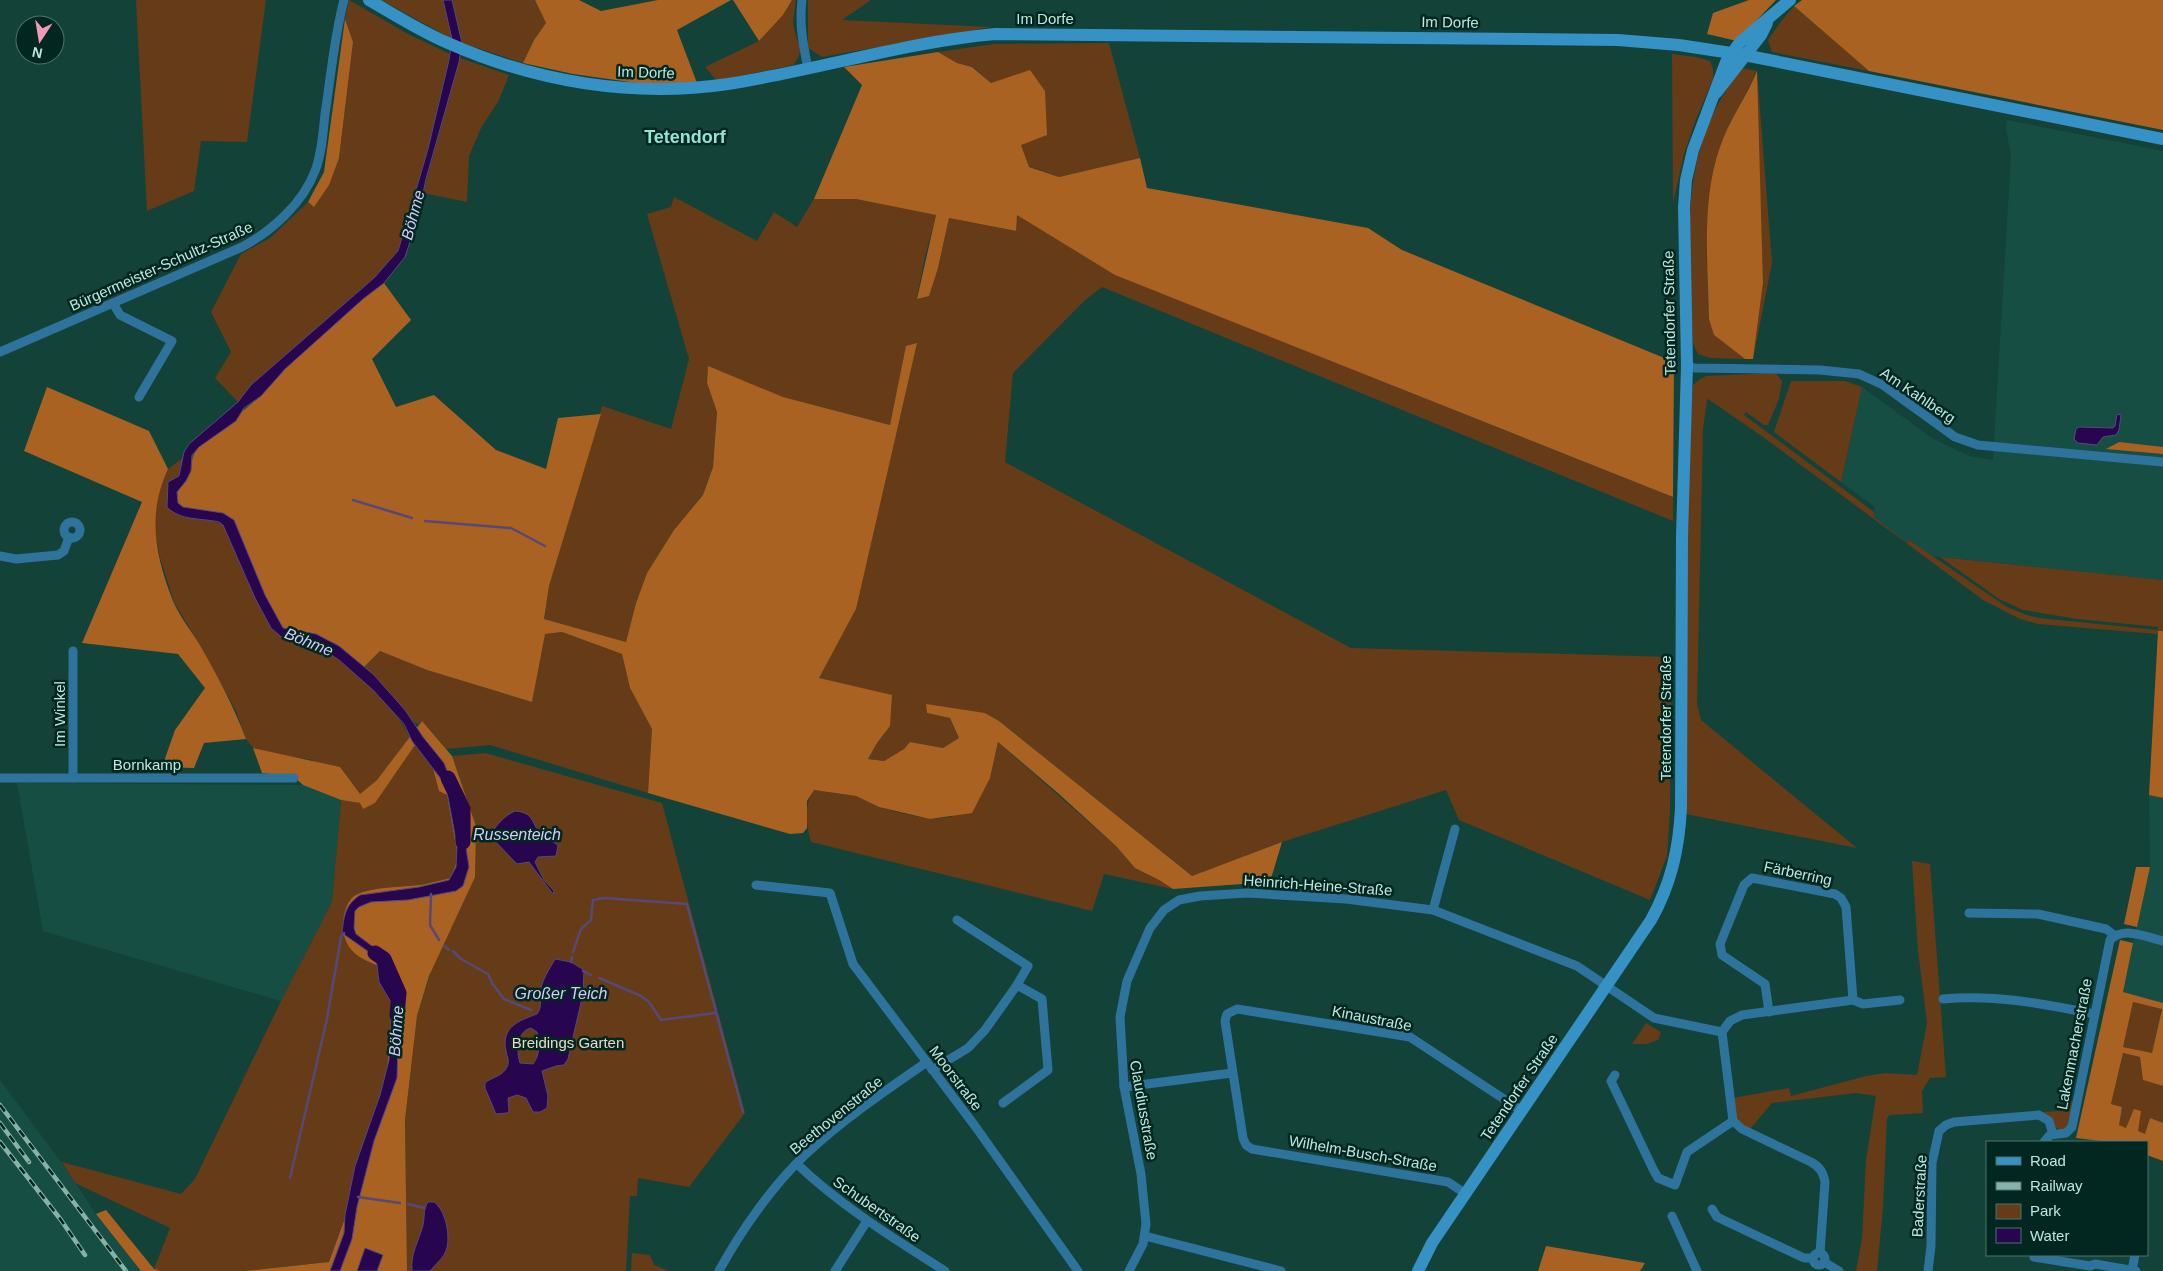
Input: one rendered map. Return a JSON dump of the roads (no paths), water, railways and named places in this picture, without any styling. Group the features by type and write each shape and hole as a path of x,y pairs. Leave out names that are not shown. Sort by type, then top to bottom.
{"street":[{"name":"Bürgermeister-Schultz-Straße","path":"0,352 242,247 264,235 302,196 315,171 321,146 334,52 344,0"},
{"name":"Im Dorfe","path":"368,0 468,52 517,68 572,82 638,89 681,89 728,84 933,41 995,34 1618,40 1710,49 2163,139"},
{"path":"802,0 801,34 808,68"},
{"path":"1737,54 1754,29 1768,21 1790,0"},
{"path":"1737,54 1761,35 1768,21"},
{"path":"1761,35 1763,48 1768,60"},
{"name":"Tetendorfer Straße","path":"1710,49 1719,76 1716,94"},
{"name":"Tetendorfer Straße","path":"1719,76 1737,54"},
{"name":"Tetendorfer Straße","path":"1418,1271 1432,1244 1658,906 1671,878 1678,848 1681,808 1682,536 1687,366 1684,207 1686,180 1693,150 1706,113 1716,94 1728,80 1737,54"},
{"path":"113,303 120,315 172,341 139,397"},
{"name":"Am Kahlberg","path":"1687,366 1695,368 1850,372 1883,385 1955,437 1978,445 2163,462"},
{"path":"0,556 16,558 58,555 64,551 69,537"},
{"name":"Im Winkel","path":"73,651 73,778"},
{"name":"Bornkamp","path":"0,778 294,778"},
{"path":"1433,910 1456,829"},
{"name":"Färberring","path":"1769,1012 1765,984 1722,955 1720,944 1744,885 1752,878 1834,894 1841,898 1846,907 1853,1000"},
{"name":"Moorstraße","path":"756,885 830,893 853,964 975,1126 1078,1271"},
{"name":"Heinrich-Heine-Straße","path":"1200,896 1246,893 1353,900 1433,910 1577,966 1660,1020 1722,1032"},
{"name":"Claudiusstraße","path":"1129,1271 1139,1254 1145,1236 1145,1203 1124,1087 1120,1017 1126,981 1150,928 1164,910 1180,900 1200,896"},
{"path":"1969,913 2038,914 2106,929 2114,935 2125,932 2163,941"},
{"name":"Beethovenstraße","path":"719,1271 757,1211 797,1164 876,1098 930,1066 968,1048 985,1030 1017,985 1028,966 957,920"},
{"name":"Lakenmacherstraße","path":"2045,1141 2053,1134 2066,1133 2072,1127 2107,946 2114,935"},
{"path":"1003,1102 1048,1070 1042,1000 1017,985"},
{"path":"1943,998 1966,996 2021,1000 2094,1014"},
{"path":"1839,1271 1824,1262 1817,1265 1814,1263 1825,1182 1824,1173 1811,1162 1742,1129 1733,1121 1722,1032 1730,1021 1736,1017 1853,1000 1863,1004 1900,1000"},
{"name":"Kinaustraße","path":"1232,1073 1225,1021 1227,1014 1237,1009 1410,1037 1522,1111"},
{"path":"1124,1087 1232,1073"},
{"name":"Wilhelm-Busch-Straße","path":"1232,1073 1243,1138 1246,1145 1252,1148 1444,1181 1466,1194"},
{"path":"1615,1075 1611,1080 1653,1170 1658,1178 1675,1186 1687,1152 1733,1121"},
{"name":"Baderstraße","path":"1928,1271 1931,1237 1932,1164 1940,1131 1946,1125 1954,1122 2039,1115 2049,1121 2053,1134"},
{"name":"Schubertstraße","path":"797,1164 824,1190 867,1221 945,1271"},
{"path":"1712,1209 1717,1217 1804,1258 1816,1255"},
{"path":"1672,1216 1697,1271"},
{"path":"835,1271 867,1221"},
{"path":"1145,1236 1281,1271"},
{"path":"2034,1256 2090,1269 2095,1264 2136,1271"},
{"path":"2132,1270 2134,1256"}],"water":[{"path":"443,0 452,0 462,43 459,62 426,179 417,221 405,257 384,283 363,299 285,369 261,396 244,408 236,421 199,447 192,455 191,471 177,492 178,503 183,507 223,513 234,520 265,595 283,628 316,634 339,646 374,675 405,710 423,737 444,763 459,802 469,867 463,886 456,891 408,900 371,902 359,907 355,911 354,928 356,934 384,955 388,973 400,997 403,1016 398,1043 397,1078 374,1141 357,1207 352,1239 340,1271 330,1271 344,1233 345,1215 355,1166 380,1095 389,1060 392,1004 379,982 376,957 342,933 345,916 348,907 360,895 419,887 449,880 456,867 457,846 447,792 441,779 412,741 404,724 373,690 339,660 318,646 308,642 286,641 271,628 255,598 223,525 219,522 185,517 172,512 167,507 168,482 179,476 184,452 189,444 238,402 251,385 374,278 398,251 428,149 449,60 452,39"},
{"path":"2117,414 2121,415 2119,430 2116,435 2103,437 2097,445 2078,443 2074,439 2076,429 2079,427 2113,428"},
{"name":"Russenteich","path":"515,811 529,816 541,834 558,845 556,856 538,857 535,862 544,880 554,891 553,894 529,862 517,864 491,837 491,833 499,823"},
{"name":"Großer Teich","path":"555,959 571,962 584,970 583,994 568,1059 564,1065 542,1071 548,1096 547,1108 540,1112 533,1112 526,1098 517,1095 508,1098 509,1111 507,1113 496,1114 485,1088 485,1083 503,1072 508,1065 505,1043 506,1036 512,1026 539,1012 542,985","holes":["531,1028 537,1032 539,1040 537,1057 533,1064 520,1063 518,1053 520,1037 526,1030"]},
{"path":"428,1202 434,1202 445,1218 448,1233 447,1247 442,1258 430,1271 412,1271 414,1253"},
{"path":"365,1248 383,1255 377,1271 357,1271"}],"waterway":[{"path":"353,500 412,518"},
{"path":"425,521 511,528 545,546"},
{"name":"Böhme","path":"448,778 463,809 463,842"},
{"path":"431,894 430,925 439,940"},
{"path":"573,952 581,929 591,920 593,900 604,898 687,904 743,1112"},
{"path":"290,1178 327,1019 341,937 344,933"},
{"path":"444,946 449,950"},
{"path":"453,951 461,959 488,974 504,999 531,1010"},
{"name":"Böhme","path":"375,953 384,959 399,993 397,1015"},
{"path":"571,962 572,957"},
{"path":"583,971 591,975"},
{"path":"599,978 641,996 649,1002 661,1020 715,1013"},
{"path":"358,1197 400,1203"},
{"path":"408,1204 424,1208"}],"railway":[{"path":"0,1105 126,1271"},
{"path":"0,1123 29,1162"},
{"path":"0,1142 61,1220 85,1255"}],"district":[{"name":"Tetendorf","path":"685,137"}],"park label":[{"name":"Breidings Garten","path":"568,1042"}]}
